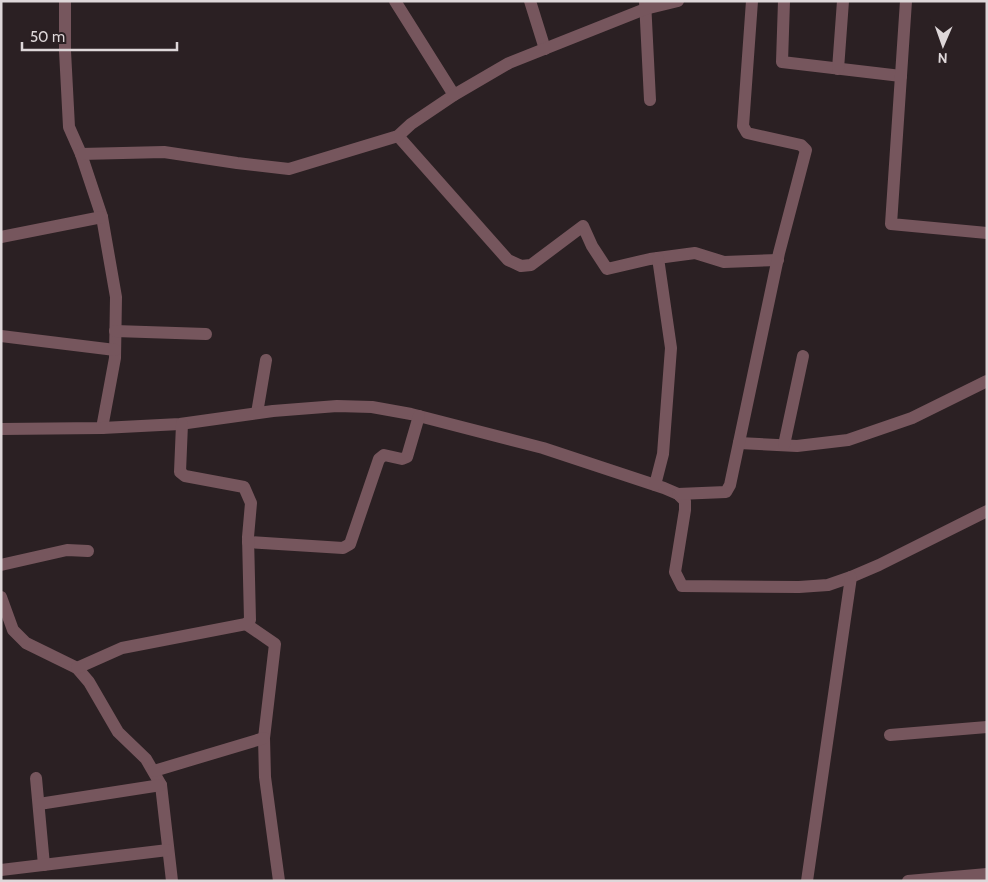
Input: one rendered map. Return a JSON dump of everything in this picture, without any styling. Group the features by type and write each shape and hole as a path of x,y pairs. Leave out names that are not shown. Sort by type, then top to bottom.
{"street":[{"path":"65,1 64,51 69,127 81,154 102,217 116,297 115,358 102,428"},
{"path":"395,1 454,95"},
{"path":"530,1 545,49"},
{"path":"81,154 164,152 237,163 289,168 398,136 411,124 454,95 509,63 645,5 678,1"},
{"path":"1,429 102,428 182,424 257,413 337,406 372,407 419,416 543,448 678,494 726,492 739,443 778,260 806,150 801,145 747,133 743,126 752,1"},
{"path":"784,1 782,62 901,76"},
{"path":"838,69 843,1"},
{"path":"906,1 891,224 987,233"},
{"path":"645,5 650,100"},
{"path":"398,136 508,260 521,266 531,265 583,226 592,246 607,269 658,258 695,253 724,262 778,260"},
{"path":"1,237 102,217"},
{"path":"654,485 663,454 671,348 658,258"},
{"path":"115,331 206,334"},
{"path":"1,336 115,350"},
{"path":"784,445 803,356"},
{"path":"257,413 266,360"},
{"path":"739,443 797,446 848,440 912,418 987,381"},
{"path":"248,542 343,548 350,544 379,460 384,456 402,459 407,457 419,416"},
{"path":"77,668 122,648 246,624 250,620 248,542 250,503 244,487 185,476 180,472 182,424"},
{"path":"678,494 685,501 675,572 682,586 799,587 828,585 851,577 987,511"},
{"path":"1,565 67,550 88,551"},
{"path":"807,881 851,577"},
{"path":"1,597 13,630 26,643 77,668 89,682 118,732 146,759 154,771 161,785 172,881"},
{"path":"246,624 275,644 264,738 265,777 279,881"},
{"path":"890,735 987,727"},
{"path":"154,771 264,738"},
{"path":"36,778 44,865"},
{"path":"38,804 161,785"},
{"path":"1,870 168,850"},
{"path":"908,881 987,874"}]}
